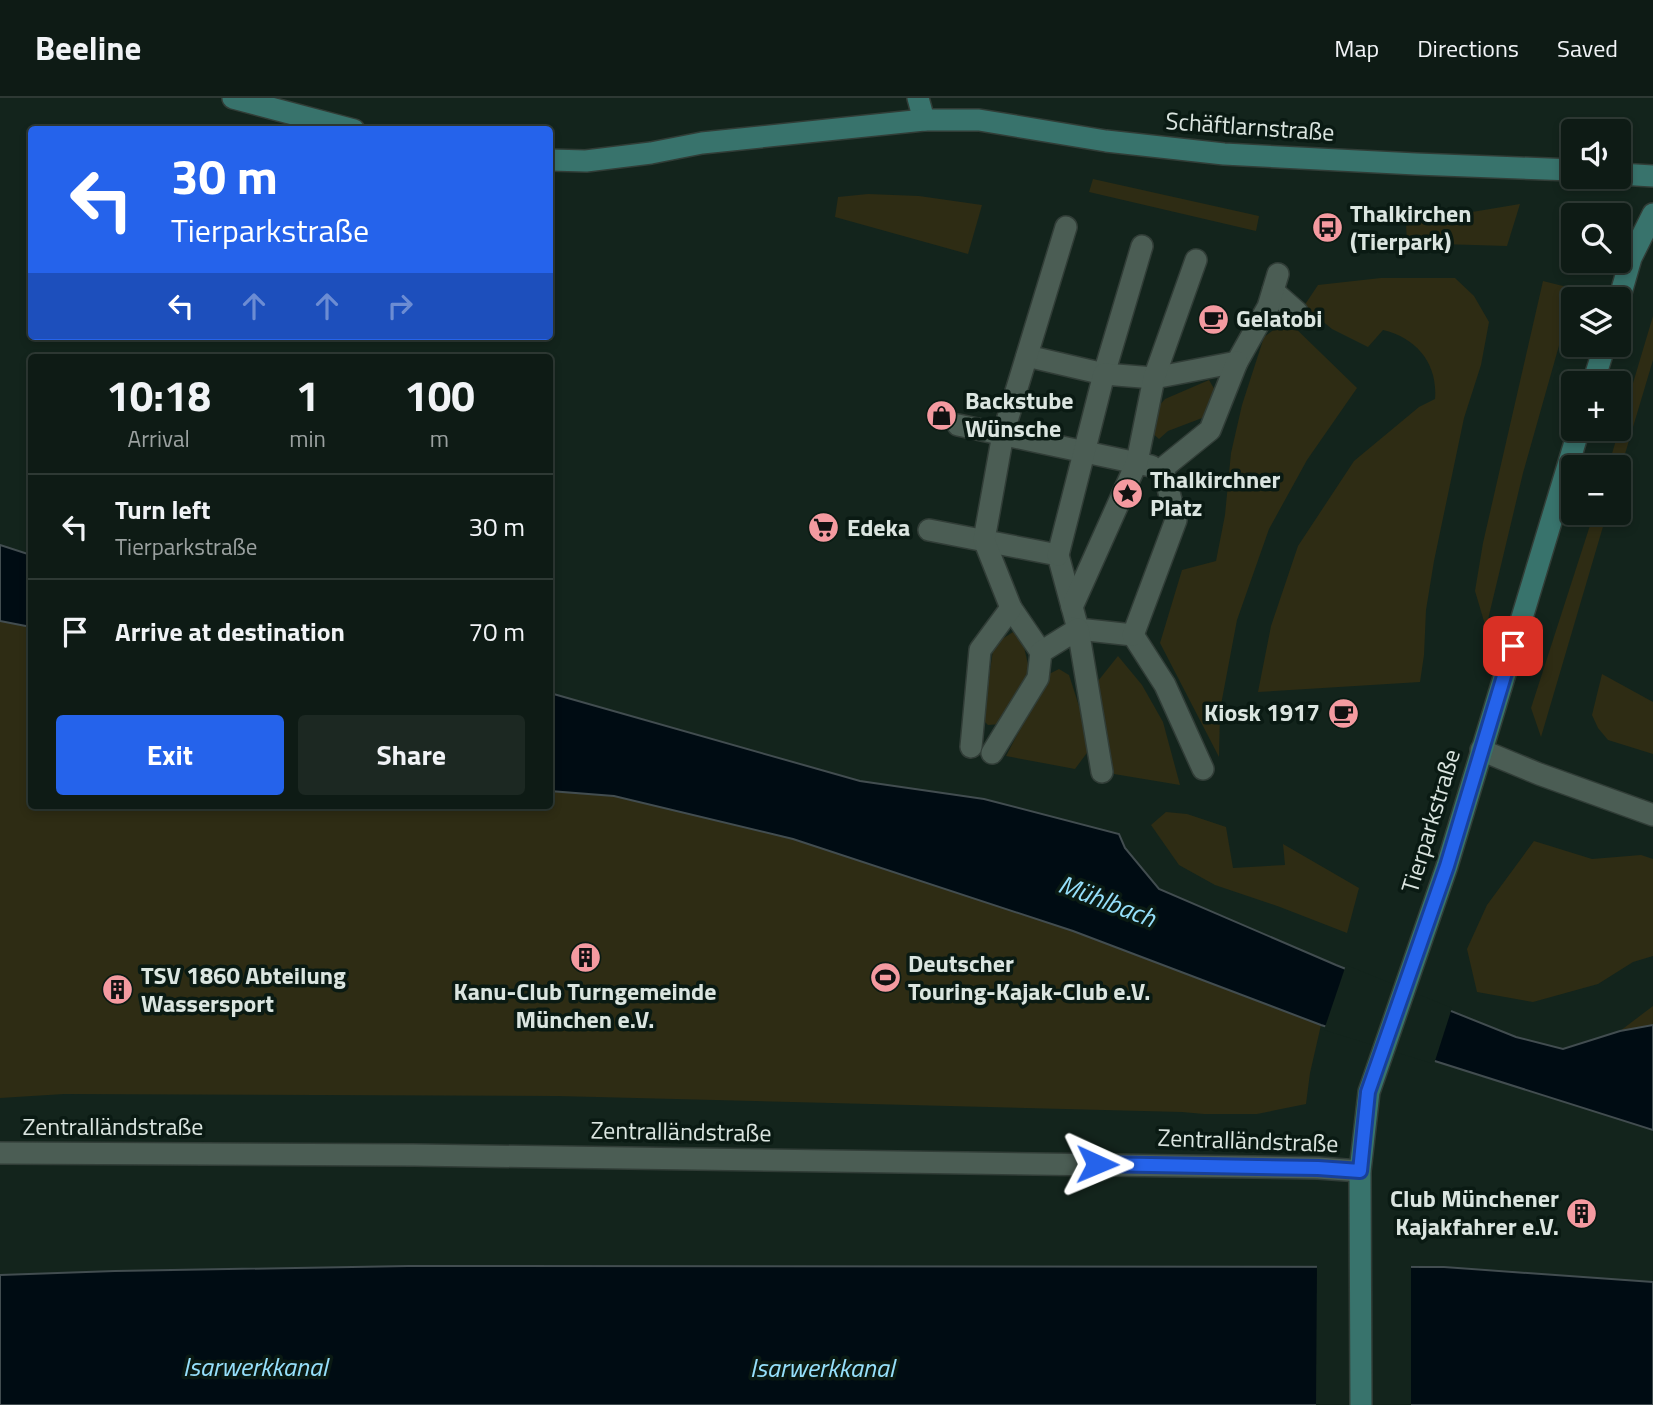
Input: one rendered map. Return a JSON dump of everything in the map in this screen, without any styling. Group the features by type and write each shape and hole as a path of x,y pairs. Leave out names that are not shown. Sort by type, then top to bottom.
{"street":[{"path":"233,98 339,126"},
{"path":"918,98 924,120"},
{"name":"Schäftlarnstraße","path":"553,160 586,161 702,143 924,120 979,120 1107,141 1224,154 1561,170"},
{"path":"1631,175 1653,176"},
{"path":"1623,287 1631,258 1653,214"},
{"path":"992,753 1038,678 1041,652 1011,608 984,540 1003,434 1066,227"},
{"path":"1102,772 1078,629 1058,555 1104,374 1142,246"},
{"path":"1072,607 1137,462 1154,378 1196,260"},
{"path":"1163,468 1210,430 1237,362 1268,307 1275,283 1297,312"},
{"path":"1027,356 1104,374 1154,378 1237,362"},
{"path":"958,425 1163,468"},
{"name":"Tierparkstraße","path":"1360,1405 1360,1171 1368,1092 1447,866 1575,441"},
{"path":"1133,635 1176,520 1163,468"},
{"path":"929,530 1058,555"},
{"path":"971,747 981,650 1011,608"},
{"path":"1041,652 1078,629 1133,635"},
{"path":"1133,635 1165,685 1203,769"},
{"path":"1481,750 1653,815"},
{"name":"Zentralländstraße","path":"0,1153 400,1155 1318,1168 1360,1171"}],"shaded area":[{"path":"1093,179 1259,216 1256,231 1089,192"},
{"path":"868,194 919,196 982,205 968,254 835,217 838,197"},
{"path":"1520,204 1507,246 1407,243 1406,223"},
{"path":"1381,278 1455,278 1474,296 1489,322 1481,365 1464,418 1434,561 1426,610 1420,682 1258,692 1271,626 1298,546 1354,461 1419,407 1435,399 1435,386 1429,364 1423,354 1406,339 1383,330 1368,347 1332,329 1304,306 1318,285"},
{"path":"1543,281 1567,287 1561,287 1561,339 1523,473 1486,628 1475,591 1483,543"},
{"path":"1653,316 1653,360 1631,434 1631,390"},
{"path":"1287,320 1357,388 1307,460 1269,529 1237,620 1220,710 1219,757 1160,643 1182,570 1216,561 1225,515 1231,453 1242,405 1264,337"},
{"path":"1209,380 1216,392 1210,415 1168,431 1159,439 1151,432 1158,407 1165,399"},
{"path":"1616,441 1629,441 1625,455 1612,455"},
{"path":"1590,525 1603,525 1541,737 1531,708"},
{"path":"0,621 28,626 28,809 553,809 553,791 614,796 793,839 1073,931 1321,1025 1306,1104 1257,1114 557,1096 64,1094 0,1098"},
{"path":"1013,632 1021,634 1031,677 1001,724 988,725 983,720 993,650 1002,639"},
{"path":"1118,656 1142,685 1163,722 1180,785 1114,774 1098,681"},
{"path":"1059,669 1069,675 1092,746 1075,769 1006,756 1049,674"},
{"path":"1602,674 1653,702 1653,754 1608,740 1598,728 1592,715"},
{"path":"1166,812 1187,814 1226,827 1233,868 1285,865 1283,844 1359,888 1347,933 1215,885 1179,865 1151,825"},
{"path":"1534,841 1592,859 1641,855 1653,859 1653,956 1633,962 1598,984 1533,1002 1477,992 1467,949 1487,905"},
{"path":"1653,1006 1653,1025 1620,1031"}],"water":[{"path":"0,545 28,554 28,626 0,621"},
{"name":"Mühlbach","path":"553,694 860,781 984,799 1119,834 1125,848 1159,889 1336,965 1516,1037 1563,1049 1620,1031 1653,1025 1653,1130 1321,1025 1073,931 793,839 614,796 553,791"},
{"name":"Isarwerkkanal","path":"408,1266 1444,1267 1653,1282 1653,1405 0,1405 0,1275"}],"pier":[{"path":"1346,965 1452,1008 1434,1064 1324,1030"},
{"path":"1317,1263 1411,1263 1411,1405 1316,1405"}],"place":[{"name":"Thalkirchen (Tierpark)","path":"1327,228"},
{"name":"Gelatobi","path":"1213,319"},
{"name":"Backstube Wünsche","path":"942,415"},
{"name":"Thalkirchner Platz","path":"1127,494"},
{"name":"Edeka","path":"824,528"},
{"name":"Kiosk 1917","path":"1343,713"},
{"name":"Kanu-Club Turngemeinde München e.V.","path":"585,958"},
{"name":"Deutscher Touring-Kajak-Club e.V.","path":"885,978"},
{"name":"TSV 1860 Abteilung Wassersport","path":"118,990"},
{"name":"Club Münchener Kajakfahrer e.V.","path":"1582,1213"}],"route":[{"path":"1097,1164 1360,1171 1368,1092 1447,866 1513,646"}]}
